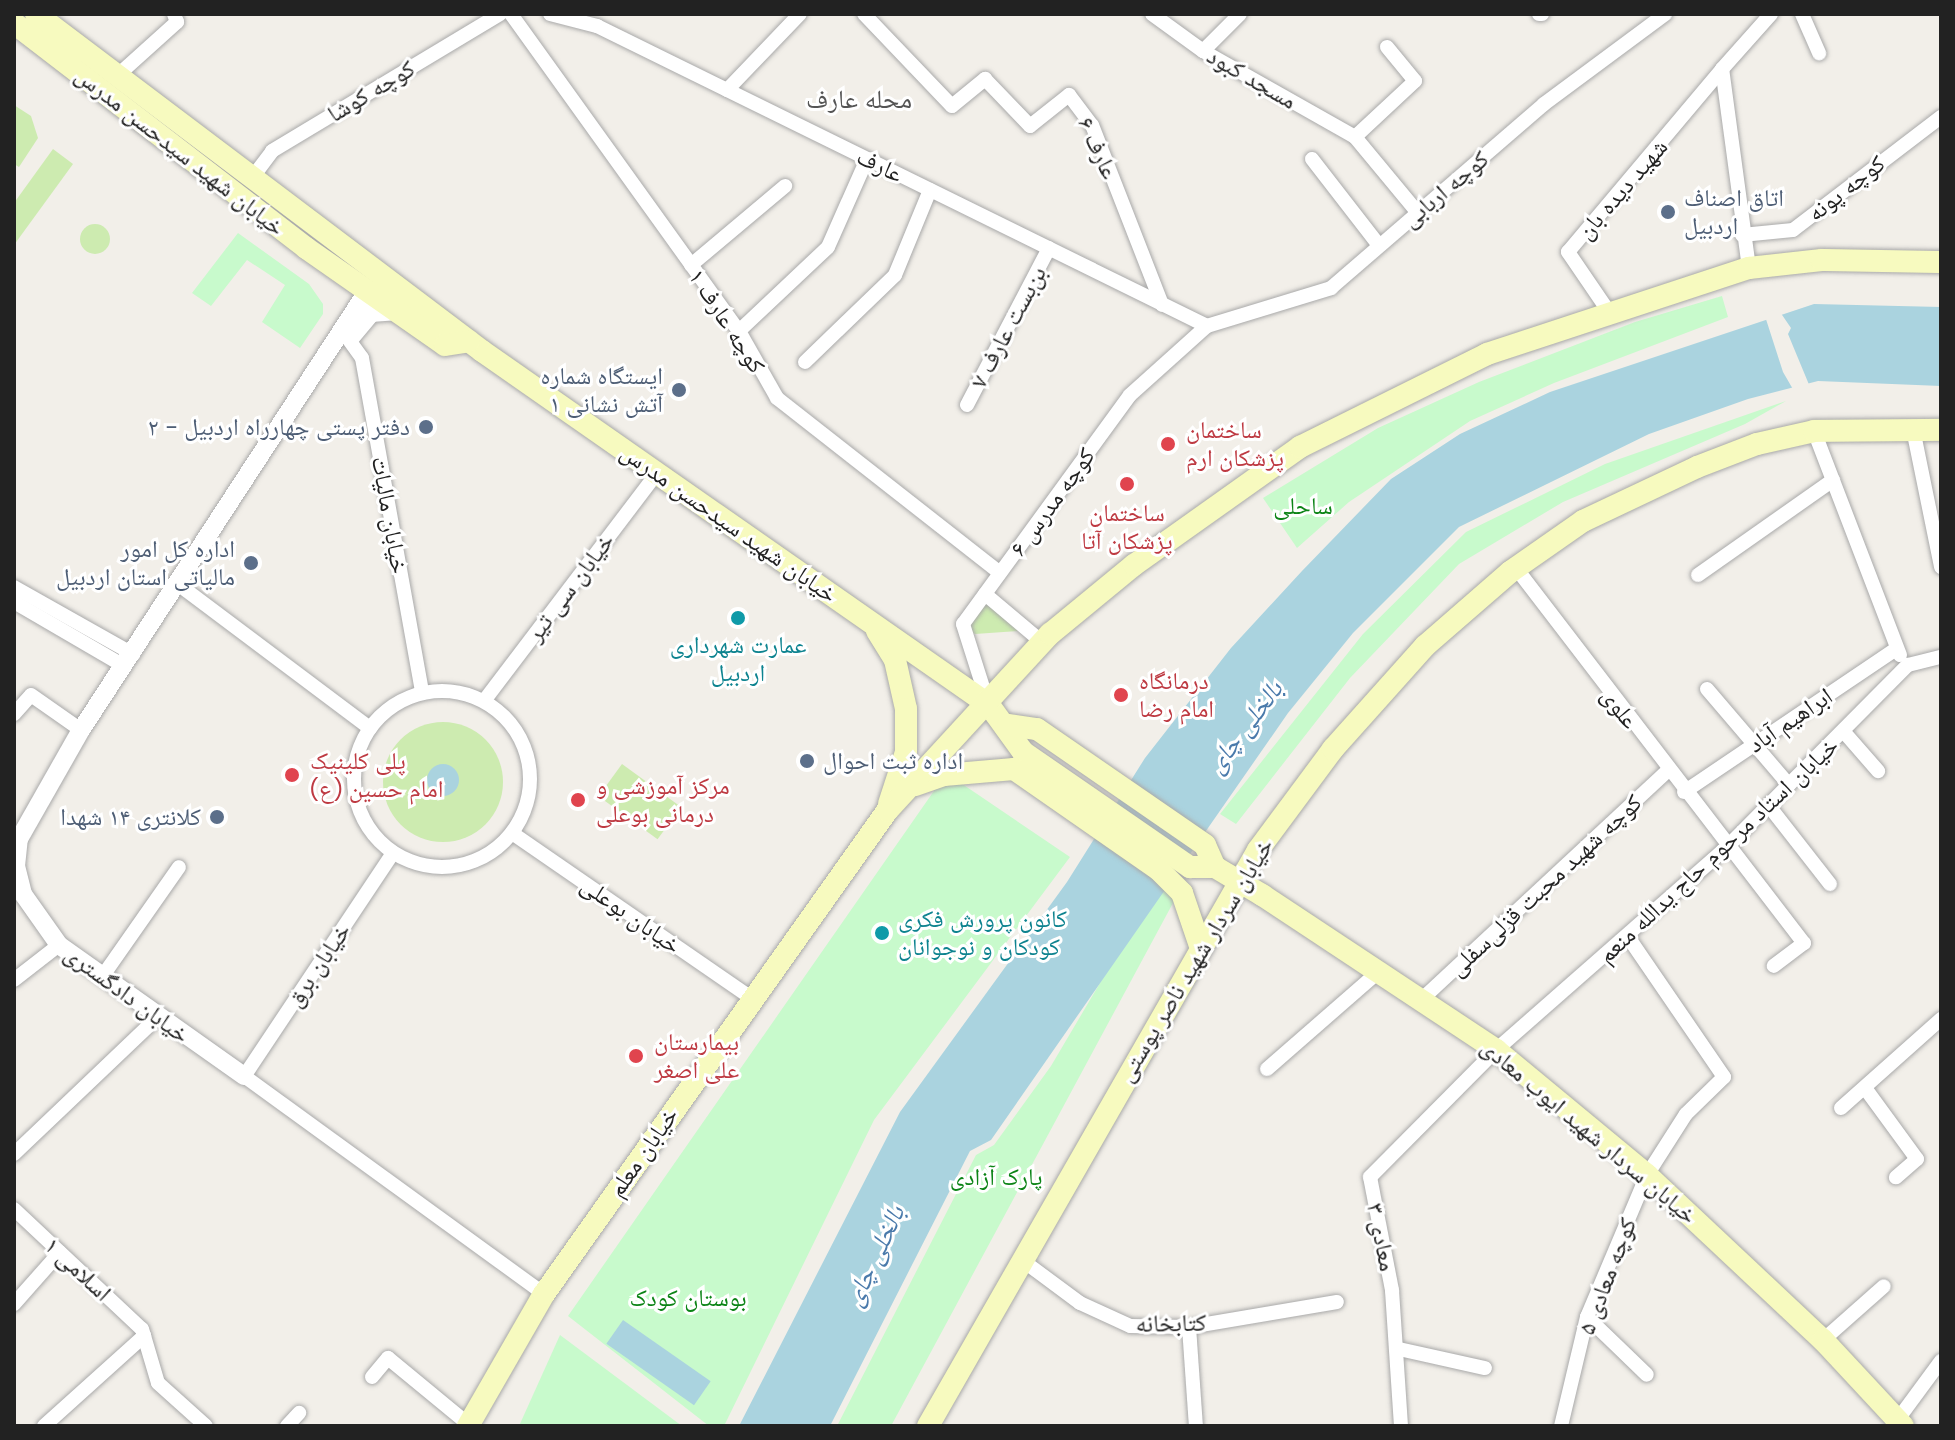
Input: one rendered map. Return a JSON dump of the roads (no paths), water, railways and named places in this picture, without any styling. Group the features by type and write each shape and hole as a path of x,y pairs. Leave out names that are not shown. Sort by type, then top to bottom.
{"main road":[{"name":"خیابان شهید سیدحسن مدرس","path":"36,14 252,178 373,282 398,311 445,345 469,341"},
{"name":"خیابان شهید سیدحسن مدرس","path":"14,23 373,282 469,341 989,705 1008,725 1023,752 1060,789"},
{"name":"خیابان معلم","path":"468,1425 544,1294 750,997 887,811 989,705 1042,642 1134,565 1300,447 1487,354 1749,268 1822,260 1941,262"},
{"name":"خیابان سردار شهید ناصر پوستی","path":"928,1426 1239,881 1333,749 1425,646 1516,568 1583,521 1630,496 1757,444 1814,431 1941,430"},
{"path":"873,624 895,660 906,709 906,752 887,811"},
{"path":"1008,725 1037,729 1082,759 1202,842 1215,867"},
{"path":"911,787 944,775 1014,769 1060,789 1186,864 1215,867"},
{"path":"1060,789 1158,869 1182,893 1200,946"},
{"name":"خیابان سردار شهید ایوب معادی","path":"1215,867 1496,1050 1647,1175 1823,1340 1898,1425"}],"street":[{"path":"117,76 177,22 174,14"},
{"name":"کوچه عارف ۱","path":"511,14 739,331 777,398 1000,573"},
{"name":"عارف","path":"550,14 599,20 727,90 1207,326"},
{"path":"727,90 800,14"},
{"name":"عارف ۶","path":"864,14 952,106 985,79 1030,126 1069,95 1092,125 1162,305"},
{"name":"مسجد کبود","path":"1152,14 1203,51 1355,137"},
{"path":"1203,51 1240,14"},
{"name":"کوچه اربابی","path":"1207,326 1331,288 1378,244 1544,104 1665,14"},
{"name":"شهید دیده بان","path":"1609,312 1568,252 1771,14"},
{"path":"1802,14 1819,53"},
{"name":"کوچه کوشا","path":"252,178 272,151 493,16"},
{"path":"1387,47 1415,81 1355,137 1418,213"},
{"path":"1722,69 1742,235 1749,268"},
{"name":"کوچه پونه","path":"1742,235 1793,230 1941,117"},
{"path":"739,331 828,247 867,159"},
{"path":"1312,159 1378,244"},
{"path":"691,265 785,186"},
{"path":"805,362 895,275 930,190"},
{"name":"بن‌بست عارف ۷","path":"967,405 1049,248"},
{"name":"خیابان دادگستری","path":"373,282 316,375 81,730 19,839 16,866 18,893 59,945 544,1294"},
{"name":"خیابان دادگستری","path":"316,375 333,364 371,313 398,311"},
{"name":"کوچه مدرس ۶","path":"989,705 963,624 1130,395 1207,326"},
{"name":"خیابان مالیات","path":"349,340 362,358 422,693"},
{"path":"1913,429 1941,567"},
{"path":"1814,431 1896,649 1908,665 1941,657"},
{"name":"خیابان سی تیر","path":"484,701 657,473"},
{"path":"1698,575 1833,480"},
{"name":"علوی","path":"1516,568 1667,771 1804,943 1774,966"},
{"path":"178,584 370,728"},
{"path":"14,587 128,660"},
{"path":"985,594 1042,642"},
{"path":"14,602 128,660"},
{"name":"ابراهیم آباد","path":"1684,792 1896,649"},
{"name":"خیابان استاد مرحوم حاج یدالله منعم","path":"1496,1050 1729,845 1908,665"},
{"path":"1707,689 1789,785"},
{"path":"453,692 484,701 508,720 524,746 530,776 526,806 512,833 469,863 443,868 417,864 393,853 372,834 358,809 353,781 357,753 370,728 393,706 422,693 453,692"},
{"path":"14,714 31,695 81,730"},
{"path":"1844,732 1878,771"},
{"name":"کوچه شهید محبت قزلی‌سفلی","path":"1422,999 1667,771"},
{"path":"1769,806 1830,884"},
{"name":"خیابان بوعلی","path":"512,833 750,997"},
{"name":"خیابان برق","path":"244,1076 393,853"},
{"path":"102,977 179,867"},
{"name":"کوچه معادی ۵","path":"1561,1426 1587,1317 1647,1175 1686,1114 1724,1077 1628,937"},
{"path":"14,980 59,945"},
{"path":"1267,1069 1378,972"},
{"path":"14,1154 157,1018"},
{"path":"1841,1108 1941,1019"},
{"name":"معادی ۳","path":"1401,1426 1399,1349 1370,1177 1496,1050"},
{"path":"1865,1088 1917,1159 1896,1177"},
{"name":"اسلامی ۱","path":"14,1209 143,1332"},
{"path":"14,1304 60,1252"},
{"name":"کتابخانه","path":"1022,1260 1080,1303 1130,1326 1189,1327 1337,1302"},
{"path":"1823,1340 1884,1286"},
{"path":"1587,1317 1647,1375"},
{"path":"1189,1327 1196,1426"},
{"path":"44,1426 143,1332 158,1383 206,1426"},
{"path":"1399,1349 1485,1368"},
{"path":"372,1377 388,1358 468,1425"},
{"path":"1898,1425 1941,1361"},
{"path":"287,1426 299,1413"}],"water":[{"name":"بالخلی چای","path":"1814,304 1941,307 1941,386 1818,381 1748,399 1649,434 1459,527 1353,633 1288,713 991,1140 970,1151 830,1426 739,1426 900,1112 1067,882 1145,758 1231,648 1302,571 1391,479 1460,434 1550,392"},
{"path":"443,764 454,769 459,780 454,791 443,796 432,791 427,780 432,769"},
{"path":"623,1320 711,1381 694,1405 606,1344"}],"place":[{"name":"اتاق اصناف اردبیل","path":"1668,212"},
{"name":"ایستگاه شماره ۱ آتش نشانی","path":"679,390"},
{"name":"دفتر پستی چهارراه اردبیل - ۲","path":"426,427"},
{"name":"ساختمان پزشکان ارم","path":"1168,444"},
{"name":"ساختمان پزشکان آتا","path":"1127,484"},
{"name":"اداره کل امور مالیاتی استان اردبیل","path":"251,563"},
{"name":"عمارت شهرداری اردبیل","path":"738,618"},
{"name":"درمانگاه امام رضا","path":"1121,695"},
{"name":"اداره ثبت احوال","path":"807,761"},
{"name":"پلی کلینیک امام حسین (ع)","path":"292,775"},
{"name":"مرکز آموزشی و درمانی بوعلی","path":"578,800"},
{"name":"کلانتری ۱۴ شهدا","path":"217,817"},
{"name":"کانون پرورش فکری کودکان و نوجوانان","path":"882,933"},
{"name":"بیمارستان علی اصغر","path":"636,1056"}],"district":[{"name":"محله عارف","path":"859,100"}],"park label":[{"name":"ساحلی","path":"1303,506"},
{"name":"پارک آزادی","path":"996,1177"},
{"name":"بوستان کودک","path":"688,1298"}]}
